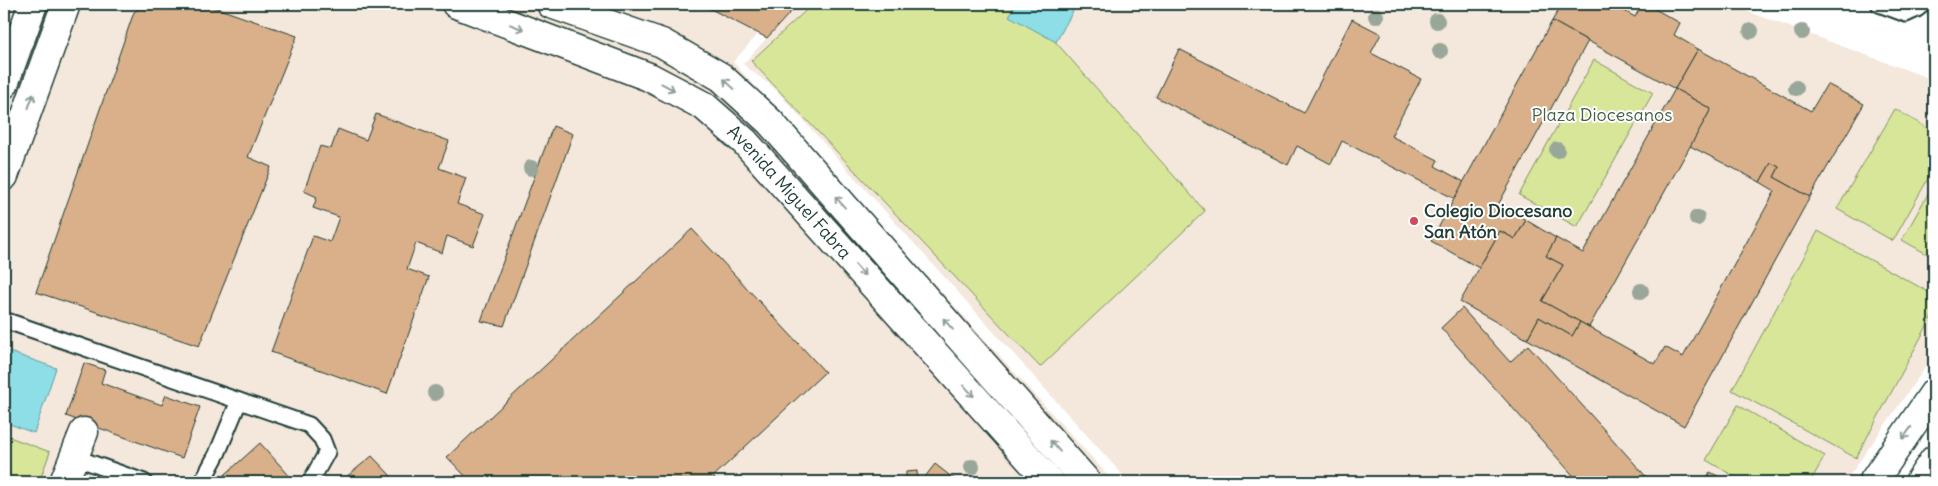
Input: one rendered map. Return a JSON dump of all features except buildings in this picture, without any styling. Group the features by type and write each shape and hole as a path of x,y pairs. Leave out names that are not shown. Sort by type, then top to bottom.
{"street":[{"path":"4,84 33,4"},
{"path":"4,176 9,145 66,4"},
{"name":"Avenida Miguel Fabra","path":"456,4 649,77 704,106 746,142 1050,482"},
{"name":"Avenida Miguel Fabra","path":"551,4 662,43 721,77 770,122 1087,482"},
{"path":"1873,482 1934,393"},
{"path":"64,482 84,432"},
{"path":"1919,482 1934,460"}],"lane":[{"path":"1879,4 1906,14 1918,9 1923,4"},
{"path":"4,320 309,425 322,439 327,452 312,479"},
{"path":"202,482 218,454 239,400"},
{"path":"74,457 144,482"}],"shaded area":[{"path":"4,4 785,4 733,62 1114,482 4,482"},
{"name":"Colegio Diocesano San Atón","path":"798,4 1727,4 1934,80 1934,355 1845,482 1129,482 774,88 743,64"}],"green space":[{"path":"813,4 1022,4 1205,211 1040,367 751,61"},
{"name":"Plaza Diocesanos","path":"1594,60 1653,93 1577,227 1519,195"},
{"path":"1895,109 1934,132 1934,168 1893,241 1837,209"},
{"path":"1934,183 1934,258 1902,240"},
{"path":"1818,231 1934,295 1934,313 1856,458 1732,390"},
{"path":"1738,405 1825,456 1810,482 1744,482 1706,460"},
{"path":"4,435 50,452 39,482 4,482"}],"water":[{"path":"1016,4 1077,4 1056,42 1009,16"},
{"path":"4,350 56,368 34,433 4,422"}],"place":[{"name":"Colegio Diocesano San Atón","path":"1414,221"}]}
